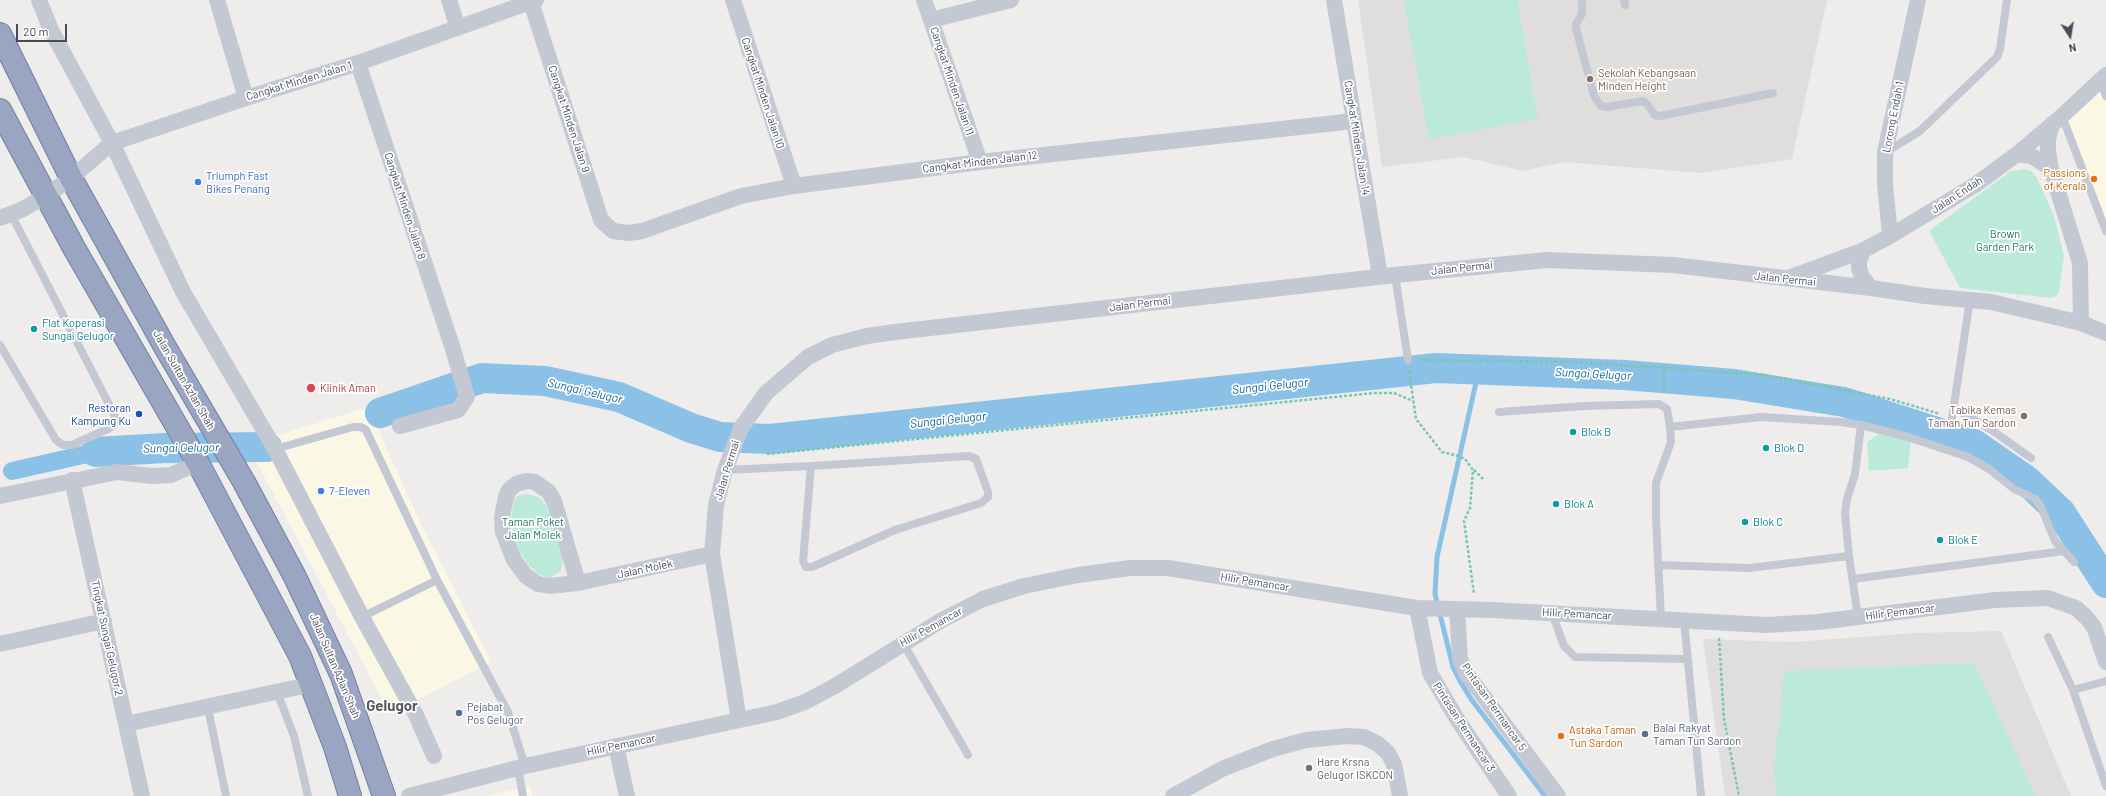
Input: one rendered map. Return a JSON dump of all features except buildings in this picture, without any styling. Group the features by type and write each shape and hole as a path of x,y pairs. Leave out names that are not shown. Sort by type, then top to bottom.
{"highway":[{"name":"Jalan Sultan Azlan Shah","path":"0,34 71,178 294,575 341,674 384,796"},
{"path":"0,110 46,196 198,463 300,656 313,684 351,794"}],"street":[{"path":"38,0 51,30 112,143 183,292 275,449 362,618 416,716 434,756"},
{"path":"217,0 246,98"},
{"path":"449,0 458,28"},
{"name":"Cangkat Minden Jalan 10","path":"733,0 794,186"},
{"name":"Cangkat Minden Jalan 11","path":"924,0 980,162"},
{"path":"931,20 1011,0"},
{"name":"Cangkat Minden Jalan 14","path":"1334,0 1354,121 1387,276"},
{"name":"Lorong Endah 1","path":"1890,236 1885,184 1885,152 1918,0"},
{"name":"Cangkat Minden Jalan 1","path":"6,216 46,196 71,178 112,143 246,98 358,63 534,1"},
{"name":"Cangkat Minden Jalan 9","path":"534,1 601,220 614,231"},
{"name":"Cangkat Minden Jalan 8","path":"358,63 453,349 467,397 458,410 400,426"},
{"name":"Jalan Endah","path":"1786,279 1864,250 1975,185 2017,154 2103,78"},
{"path":"2057,120 2048,140 2051,169 2080,263 2081,323"},
{"name":"Cangkat Minden Jalan 12","path":"614,231 629,233 642,231 741,196 794,186 980,162 1354,121"},
{"path":"2017,154 2032,156 2051,169"},
{"path":"1864,250 1859,268 1862,277 1871,288"},
{"name":"Jalan Permai","path":"739,720 712,554 716,505 727,463 741,428 766,393 808,357 832,346 867,336 1387,276 1547,260 1673,265 1871,288 1925,296 1970,300 2006,305 2081,323 2106,333"},
{"path":"1,492 117,472 152,476 171,475 198,463"},
{"name":"Tingkat Sungai Gelugor 2","path":"72,480 142,796"},
{"name":"Jalan Molek","path":"578,583 554,501 549,492 543,485 535,482 526,481 516,484 509,490 506,497 502,517 503,532 514,560 526,576 538,584 549,586 578,583 712,554"},
{"name":"Hilir Pemancar","path":"409,796 437,793 522,767 777,712 805,702 835,686 942,620 983,600 1017,588 1078,575 1130,568 1168,568 1424,608 1661,618 1766,625 1858,617 1995,600 2048,598 2076,608 2086,617 2094,628 2106,662"},
{"name":"Pintasan Permancar 3","path":"1424,608 1430,673 1457,719 1510,796"},
{"name":"Pintasan Permancar 5","path":"1452,608 1460,659 1466,673 1558,796"},
{"path":"0,644 104,621"},
{"path":"126,724 208,708 313,684"},
{"path":"1173,796 1224,768 1273,749 1306,740 1347,736 1364,737 1378,744 1388,753 1394,764 1398,778 1400,796"},
{"path":"616,746 627,796"}],"lane":[{"path":"1582,0 1582,14 1576,24 1576,28 1594,96 1601,106 1607,107 1643,101 1655,115 1660,116 1773,92"},
{"path":"1885,152 1920,131 1997,57 2000,49 2007,0"},
{"path":"2103,78 2106,96"},
{"path":"2057,120 2106,231"},
{"path":"0,346 56,440 63,445 72,445 110,428 115,423 115,416 6,216"},
{"path":"1387,276 1408,360"},
{"path":"1952,418 1970,300"},
{"path":"1498,412 1584,406 1659,404 1667,409 1671,442 1656,483 1661,618"},
{"path":"1954,408 1993,431 2031,458"},
{"path":"1670,427 1761,417 1841,422 1861,425 1908,437 1962,455 1989,469 2014,489 2035,499 2041,507 2055,541 2074,562"},
{"path":"1858,617 1846,531 1847,499 1855,474 1861,425"},
{"path":"275,449 353,427 361,427 366,430 436,580 508,712 522,767 523,796"},
{"path":"727,463 811,466 974,456 988,497 981,503 895,530 812,567 806,567 804,561 811,466"},
{"path":"1852,578 2064,551"},
{"path":"1658,565 1749,568 1849,556"},
{"path":"362,618 436,580"},
{"path":"1552,613 1564,646 1575,657 1687,659"},
{"path":"1684,620 1701,796"},
{"path":"2048,637 2073,690 2106,786"},
{"path":"903,643 968,755"},
{"path":"2073,690 2106,681"},
{"path":"277,692 294,736 308,796"},
{"path":"208,708 226,796"}],"path":[{"path":"1408,360 1575,362 1764,375 1890,399 1952,418"},
{"path":"1664,368 1664,388"},
{"path":"1410,383 1416,419 1431,439 1442,452 1465,459 1473,470 1483,479"},
{"path":"764,454 1375,393 1394,393 1413,401"},
{"path":"1473,470 1470,508 1464,521 1476,609"},
{"path":"1718,622 1724,720 1739,796"}],"shaded area":[{"name":"Sekolah Kebangsaan Minden Height","path":"1358,0 1827,0 1792,159 1700,173 1565,162 1522,171 1464,157 1382,167"},
{"path":"2100,80 2106,96 2106,231 2062,116"},
{"path":"377,404 383,422 376,425 419,520 491,662 390,714 253,455 260,441"},
{"path":"2001,631 2071,796 1725,796 1703,639 1792,642 1916,633"},
{"path":"530,786 532,796 486,796"}],"green space":[{"path":"1404,0 1517,0 1538,119 1429,139"},
{"name":"Brown Garden Park","path":"2023,169 2031,171 2037,178 2054,216 2064,256 2059,292 2055,297 2051,298 1960,288 1929,231 2011,171"},
{"path":"1879,434 1911,440 1908,468 1869,471 1867,442"},
{"name":"Taman Poket Jalan Molek","path":"528,494 540,498 546,505 563,560 561,571 550,578 538,574 529,565 520,553 513,533 511,520 514,500 519,495"},
{"path":"1974,663 2036,796 1777,796 1774,770 1784,671"}],"waterway":[{"name":"Sungai Gelugor","path":"380,413 482,378 545,381 619,397 691,428 720,437 770,439 1436,368 1625,375 1734,384 1844,402 1974,444 2026,480 2061,513 2106,583"},
{"path":"1479,369 1437,557 1435,594 1453,667 1460,681 1471,699 1545,796"},
{"name":"Sungai Gelugor","path":"96,452 165,448 267,447"},
{"path":"12,471 96,452"}],"place":[{"name":"Sekolah Kebangsaan Minden Height","path":"1590,79"},
{"name":"Passions of Kerala","path":"2094,179"},
{"name":"Triumph Fast Bikes Penang","path":"198,182"},
{"name":"Flat Koperasi Sungai Gelugor","path":"34,329"},
{"name":"Klinik Aman","path":"311,388"},
{"name":"Restoran Kampung Ku","path":"139,414"},
{"name":"Tabika Kemas Taman Tun Sardon","path":"2024,416"},
{"name":"Blok B","path":"1573,432"},
{"name":"Blok D","path":"1766,448"},
{"name":"7-Eleven","path":"321,491"},
{"name":"Blok A","path":"1556,504"},
{"name":"Blok C","path":"1745,522"},
{"name":"Blok E","path":"1940,540"},
{"name":"Pejabat Pos Gelugor","path":"459,713"},
{"name":"Balai Rakyat Taman Tun Sardon","path":"1645,734"},
{"name":"Astaka Taman Tun Sardon","path":"1561,736"},
{"name":"Hare Krsna Gelugor ISKCON","path":"1309,768"}],"district":[{"name":"Gelugor","path":"392,706"}]}
